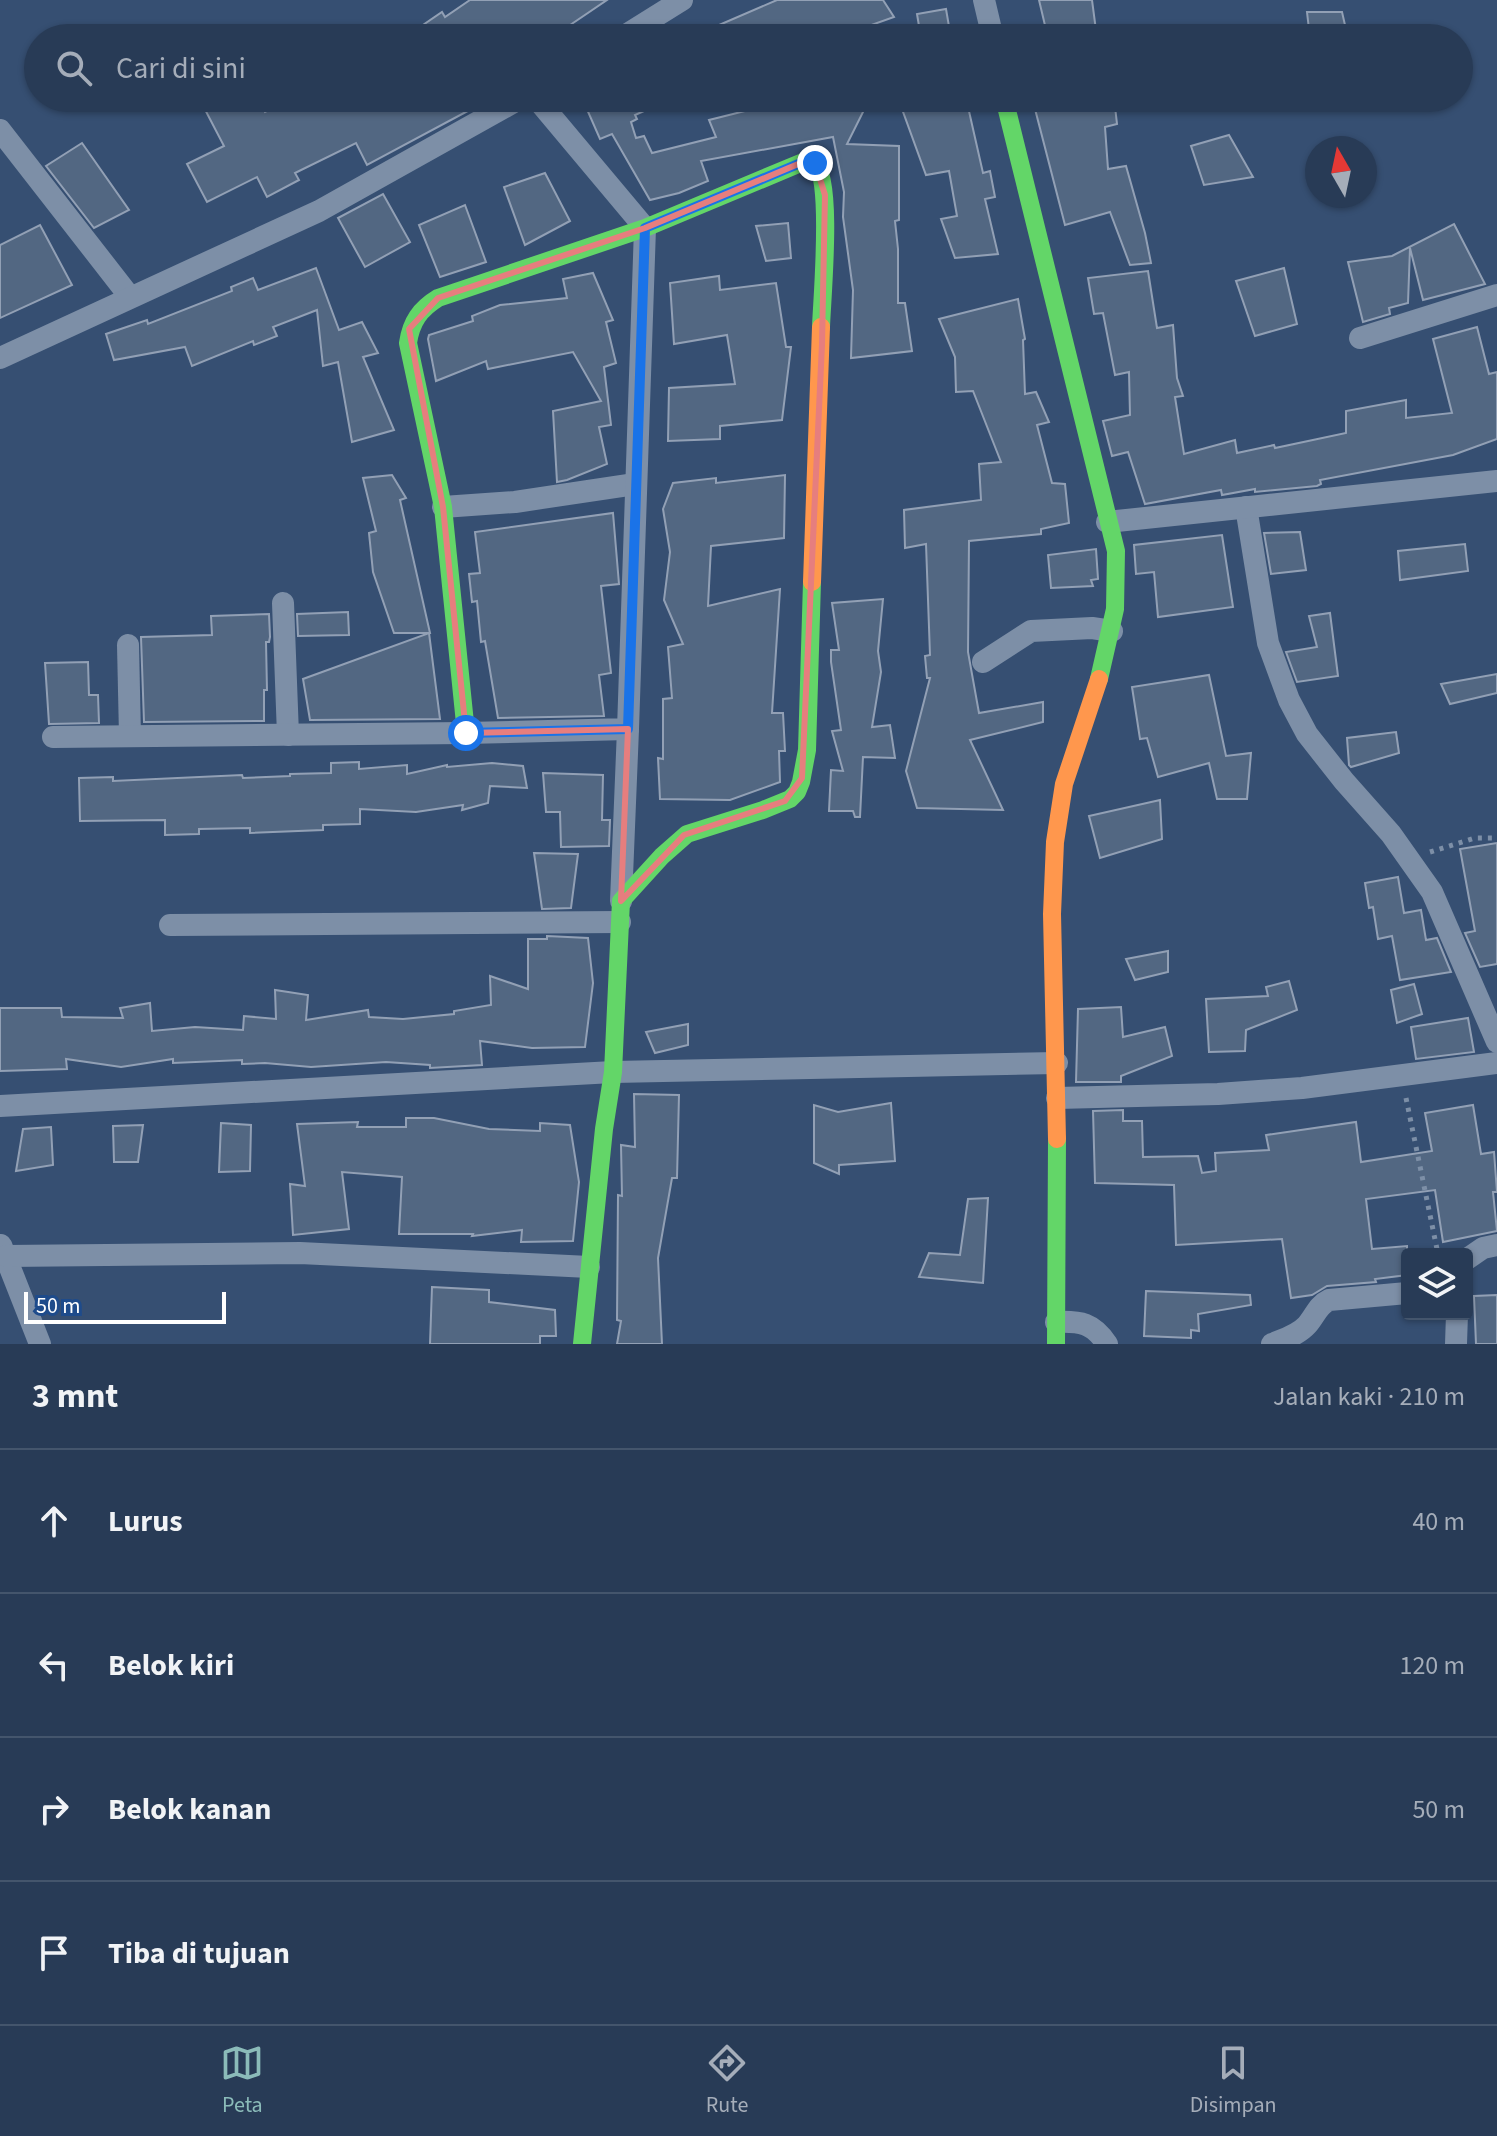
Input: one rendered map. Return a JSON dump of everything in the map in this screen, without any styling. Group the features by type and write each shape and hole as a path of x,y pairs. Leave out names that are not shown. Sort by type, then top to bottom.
{"street":[{"path":"643,24 682,0"},
{"path":"984,0 990,24"},
{"path":"0,358 319,211 496,112"},
{"path":"548,112 645,228 613,1072 582,1344"},
{"path":"1007,112 1061,320 1119,573 1112,631 1091,707 1066,778 1054,864 1056,1333 1078,1321 1091,1325 1107,1344"},
{"path":"0,130 130,297"},
{"path":"170,925 620,912 684,835 709,823 762,811 797,794 807,750 822,344 825,195 821,169 815,163 803,162 645,228 438,298 416,316 409,329 408,343 443,507 466,733"},
{"path":"1360,338 1497,295"},
{"path":"1107,522 1497,481"},
{"path":"443,507 515,502 635,484"},
{"path":"1246,507 1268,643 1289,700 1307,734 1410,859 1432,892 1497,1042"},
{"path":"283,603 288,735"},
{"path":"983,662 1031,631 1092,628 1112,631"},
{"path":"128,645 130,736"},
{"path":"53,737 628,729"},
{"path":"0,1106 613,1072 1057,1063"},
{"path":"1057,1098 1302,1088 1497,1063"},
{"path":"1473,1255 1483,1248 1497,1245"},
{"path":"40,1344 3,1250 300,1253 589,1267"},
{"path":"1272,1344 1293,1336 1307,1326 1322,1303 1329,1300 1401,1294"},
{"path":"1456,1344 1457,1320"}],"path":[{"path":"1410,859 1475,838 1497,838"},
{"path":"1402,1075 1437,1248"}],"highlighted area":[{"path":"803,162 815,163 825,195 822,344 802,778 785,801 684,835 621,901 628,729 466,733 443,507 409,329 438,298 645,228"}],"building":[{"path":"470,0 607,0 572,24 424,24 442,12 445,17"},
{"path":"777,0 883,0 894,17 874,24 721,24"},
{"path":"1039,0 1092,0 1095,24 1045,24"},
{"path":"946,9 949,24 919,24 917,14"},
{"path":"1307,12 1342,12 1345,24 1308,24"},
{"path":"206,112 466,112 367,165 356,143 295,173 299,180 267,197 257,177 207,202 187,164 224,146"},
{"path":"588,112 642,112 631,122 636,138 644,136 652,153 716,137 709,120 741,112 863,112 847,144 899,146 899,220 895,221 898,303 905,303 912,351 851,358 853,290 843,217 844,192 833,137 701,161 708,181 650,200 612,134 600,139"},
{"path":"903,112 969,112 983,173 990,171 995,197 985,199 998,254 955,258 941,219 957,216 949,171 926,175"},
{"path":"1036,112 1116,112 1117,124 1105,127 1108,169 1126,166 1151,263 1130,265 1110,212 1065,225"},
{"path":"1229,135 1253,177 1204,185 1191,146"},
{"path":"82,143 129,210 94,228 46,166"},
{"path":"545,173 570,221 525,245 504,187"},
{"path":"383,194 410,242 365,267 338,218"},
{"path":"465,205 486,262 440,277 419,225"},
{"path":"788,223 791,258 766,261 756,226"},
{"path":"1454,224 1485,284 1423,300 1410,248 1408,303 1389,308 1390,314 1363,322 1348,262 1392,256"},
{"path":"40,225 72,285 0,318 0,245"},
{"path":"316,268 339,330 362,322 378,353 363,357 394,430 352,442 338,362 323,366 317,310 273,327 277,336 254,345 253,341 192,366 185,347 114,360 106,334 147,320 148,324 232,291 231,287 253,278 258,290"},
{"path":"1284,268 1297,324 1255,336 1236,281"},
{"path":"1148,271 1157,328 1173,325 1177,378 1183,396 1175,397 1184,454 1235,440 1237,453 1346,433 1346,411 1406,400 1406,418 1452,413 1433,339 1477,327 1489,374 1497,372 1497,439 1453,455 1320,480 1321,484 1317,486 1255,492 1255,489 1222,495 1221,490 1145,504 1128,452 1112,456 1103,421 1130,415 1129,372 1115,375 1103,313 1094,314 1088,278"},
{"path":"593,273 613,320 606,322 616,363 604,367 611,425 599,427 607,464 557,482 553,411 601,401 573,352 488,369 486,361 436,381 428,339 429,335 473,321 472,316 500,305 567,298 563,279"},
{"path":"719,276 720,290 776,283 786,347 791,347 782,420 720,426 720,439 668,441 669,388 735,384 727,335 674,344 670,283"},
{"path":"1018,299 1025,339 1025,394 1036,392 1049,422 1037,425 1052,483 1065,484 1069,523 1041,529 1041,534 969,541 968,652 979,713 1043,702 1043,722 970,740 1003,810 917,808 906,771 930,678 927,678 925,656 930,655 926,544 905,548 904,510 981,500 979,464 1001,462 973,391 956,392 955,357 939,319"},
{"path":"392,475 406,498 400,500 430,633 394,633 373,572 369,533 376,531 363,478"},
{"path":"785,475 784,538 711,546 708,606 780,589 772,713 783,713 785,751 779,751 780,782 730,800 660,799 658,758 663,759 663,699 672,698 668,647 683,644 664,600 670,552 663,509 673,483 716,478 716,483"},
{"path":"613,513 619,584 601,586 611,673 599,675 604,716 498,718 485,641 481,642 477,601 472,602 469,574 480,573 475,532"},
{"path":"1300,532 1306,570 1271,574 1264,533"},
{"path":"1222,535 1233,607 1158,617 1154,572 1136,574 1134,545"},
{"path":"1465,544 1468,571 1400,580 1398,551"},
{"path":"1096,549 1098,579 1091,580 1093,586 1051,588 1048,555"},
{"path":"883,599 878,651 881,672 872,727 890,725 895,758 863,757 860,817 855,817 853,811 829,811 831,770 843,771 832,731 841,730 831,662 831,650 839,650 832,603"},
{"path":"348,612 349,635 298,636 297,614"},
{"path":"1330,613 1338,676 1297,682 1286,652 1317,647 1309,616"},
{"path":"269,614 264,721 144,722 141,637 212,635 211,616"},
{"path":"429,633 440,719 310,720 303,679"},
{"path":"88,662 89,695 98,695 99,723 49,724 45,663"},
{"path":"1497,674 1497,693 1450,704 1441,684"},
{"path":"1209,675 1226,756 1251,753 1247,799 1217,799 1209,763 1158,777 1147,738 1140,739 1132,687"},
{"path":"1396,732 1399,753 1351,767 1349,765 1347,738"},
{"path":"359,762 359,769 407,765 407,774 447,765 492,763 523,766 527,788 490,786 488,803 462,810 463,805 416,812 360,809 360,824 323,825 323,830 250,833 250,828 199,829 199,834 165,835 165,820 80,821 79,778 113,777 113,781 290,776 331,773 331,763"},
{"path":"543,773 603,775 602,820 610,820 609,846 561,847 560,812 546,812"},
{"path":"1160,800 1162,839 1100,858 1089,816"},
{"path":"1497,843 1497,964 1480,967 1465,933 1475,931 1460,849"},
{"path":"534,853 578,854 571,908 542,909"},
{"path":"1398,877 1404,913 1421,910 1426,940 1437,938 1451,972 1400,980 1392,936 1378,939 1365,883"},
{"path":"547,936 588,938 593,983 585,1047 532,1048 480,1041 482,1065 430,1068 430,1065 386,1062 311,1067 242,1064 242,1060 173,1063 173,1059 121,1067 66,1059 67,1069 0,1071 0,1008 61,1008 62,1017 123,1018 120,1008 150,1003 152,1031 195,1027 243,1030 244,1016 276,1019 275,990 308,995 306,1020 368,1010 369,1017 403,1019 454,1014 454,1011 491,1005 490,976 528,989 528,939 547,939"},
{"path":"1168,951 1168,972 1135,980 1126,959"},
{"path":"1289,981 1297,1010 1246,1030 1245,1051 1209,1052 1206,999 1268,996 1266,987"},
{"path":"1414,984 1422,1014 1397,1023 1391,990"},
{"path":"1121,1007 1123,1037 1165,1027 1172,1056 1121,1076 1121,1082 1076,1082 1078,1009"},
{"path":"1468,1018 1474,1052 1416,1059 1411,1027"},
{"path":"688,1024 688,1045 655,1053 646,1032"},
{"path":"634,1094 679,1095 677,1178 672,1178 658,1258 662,1344 617,1344 621,1321 617,1320 621,1145 635,1147"},
{"path":"891,1103 895,1161 839,1165 839,1174 814,1163 814,1105 838,1112"},
{"path":"1473,1105 1481,1154 1494,1152 1497,1192 1493,1192 1497,1231 1443,1242 1435,1190 1366,1199 1372,1249 1407,1246 1401,1248 1401,1276 1375,1279 1376,1282 1327,1286 1312,1295 1291,1298 1282,1239 1176,1245 1174,1185 1095,1183 1093,1111 1123,1110 1123,1121 1142,1121 1143,1157 1198,1156 1202,1173 1216,1171 1215,1153 1269,1150 1266,1135 1356,1122 1361,1162 1432,1151 1425,1113"},
{"path":"406,1118 434,1118 489,1129 540,1131 540,1123 570,1125 579,1182 573,1241 521,1242 522,1230 472,1236 399,1234 402,1177 342,1172 349,1229 293,1235 290,1184 305,1186 297,1124 358,1122 357,1127 406,1127"},
{"path":"221,1123 251,1125 250,1171 219,1172"},
{"path":"143,1125 138,1162 114,1162 113,1126"},
{"path":"51,1127 53,1165 16,1171 23,1129"},
{"path":"988,1198 983,1283 919,1277 929,1253 960,1255 968,1199"},
{"path":"432,1287 489,1290 489,1302 555,1310 556,1336 540,1336 540,1344 430,1344"},
{"path":"1146,1291 1250,1295 1251,1305 1198,1314 1199,1331 1191,1330 1191,1338 1144,1336"},
{"path":"1497,1295 1497,1344 1476,1344 1474,1296"}],"traffic: fast":[{"path":"1007,112 1116,551 1115,609 1099,679"},
{"path":"466,733 443,507 408,343 411,329 421,312 438,298 645,228 803,162 815,163 824,192 821,327"},
{"path":"582,1344 604,1129 613,1072 621,901 687,834 763,810 790,799 797,792 807,750 812,582"},
{"path":"1056,1344 1057,1139"}],"traffic: slow":[{"path":"812,582 821,327"},
{"path":"1057,1139 1052,914 1055,842 1064,784 1099,679"}],"route":[{"path":"466,733 628,729 645,228 803,162 815,163"}]}
